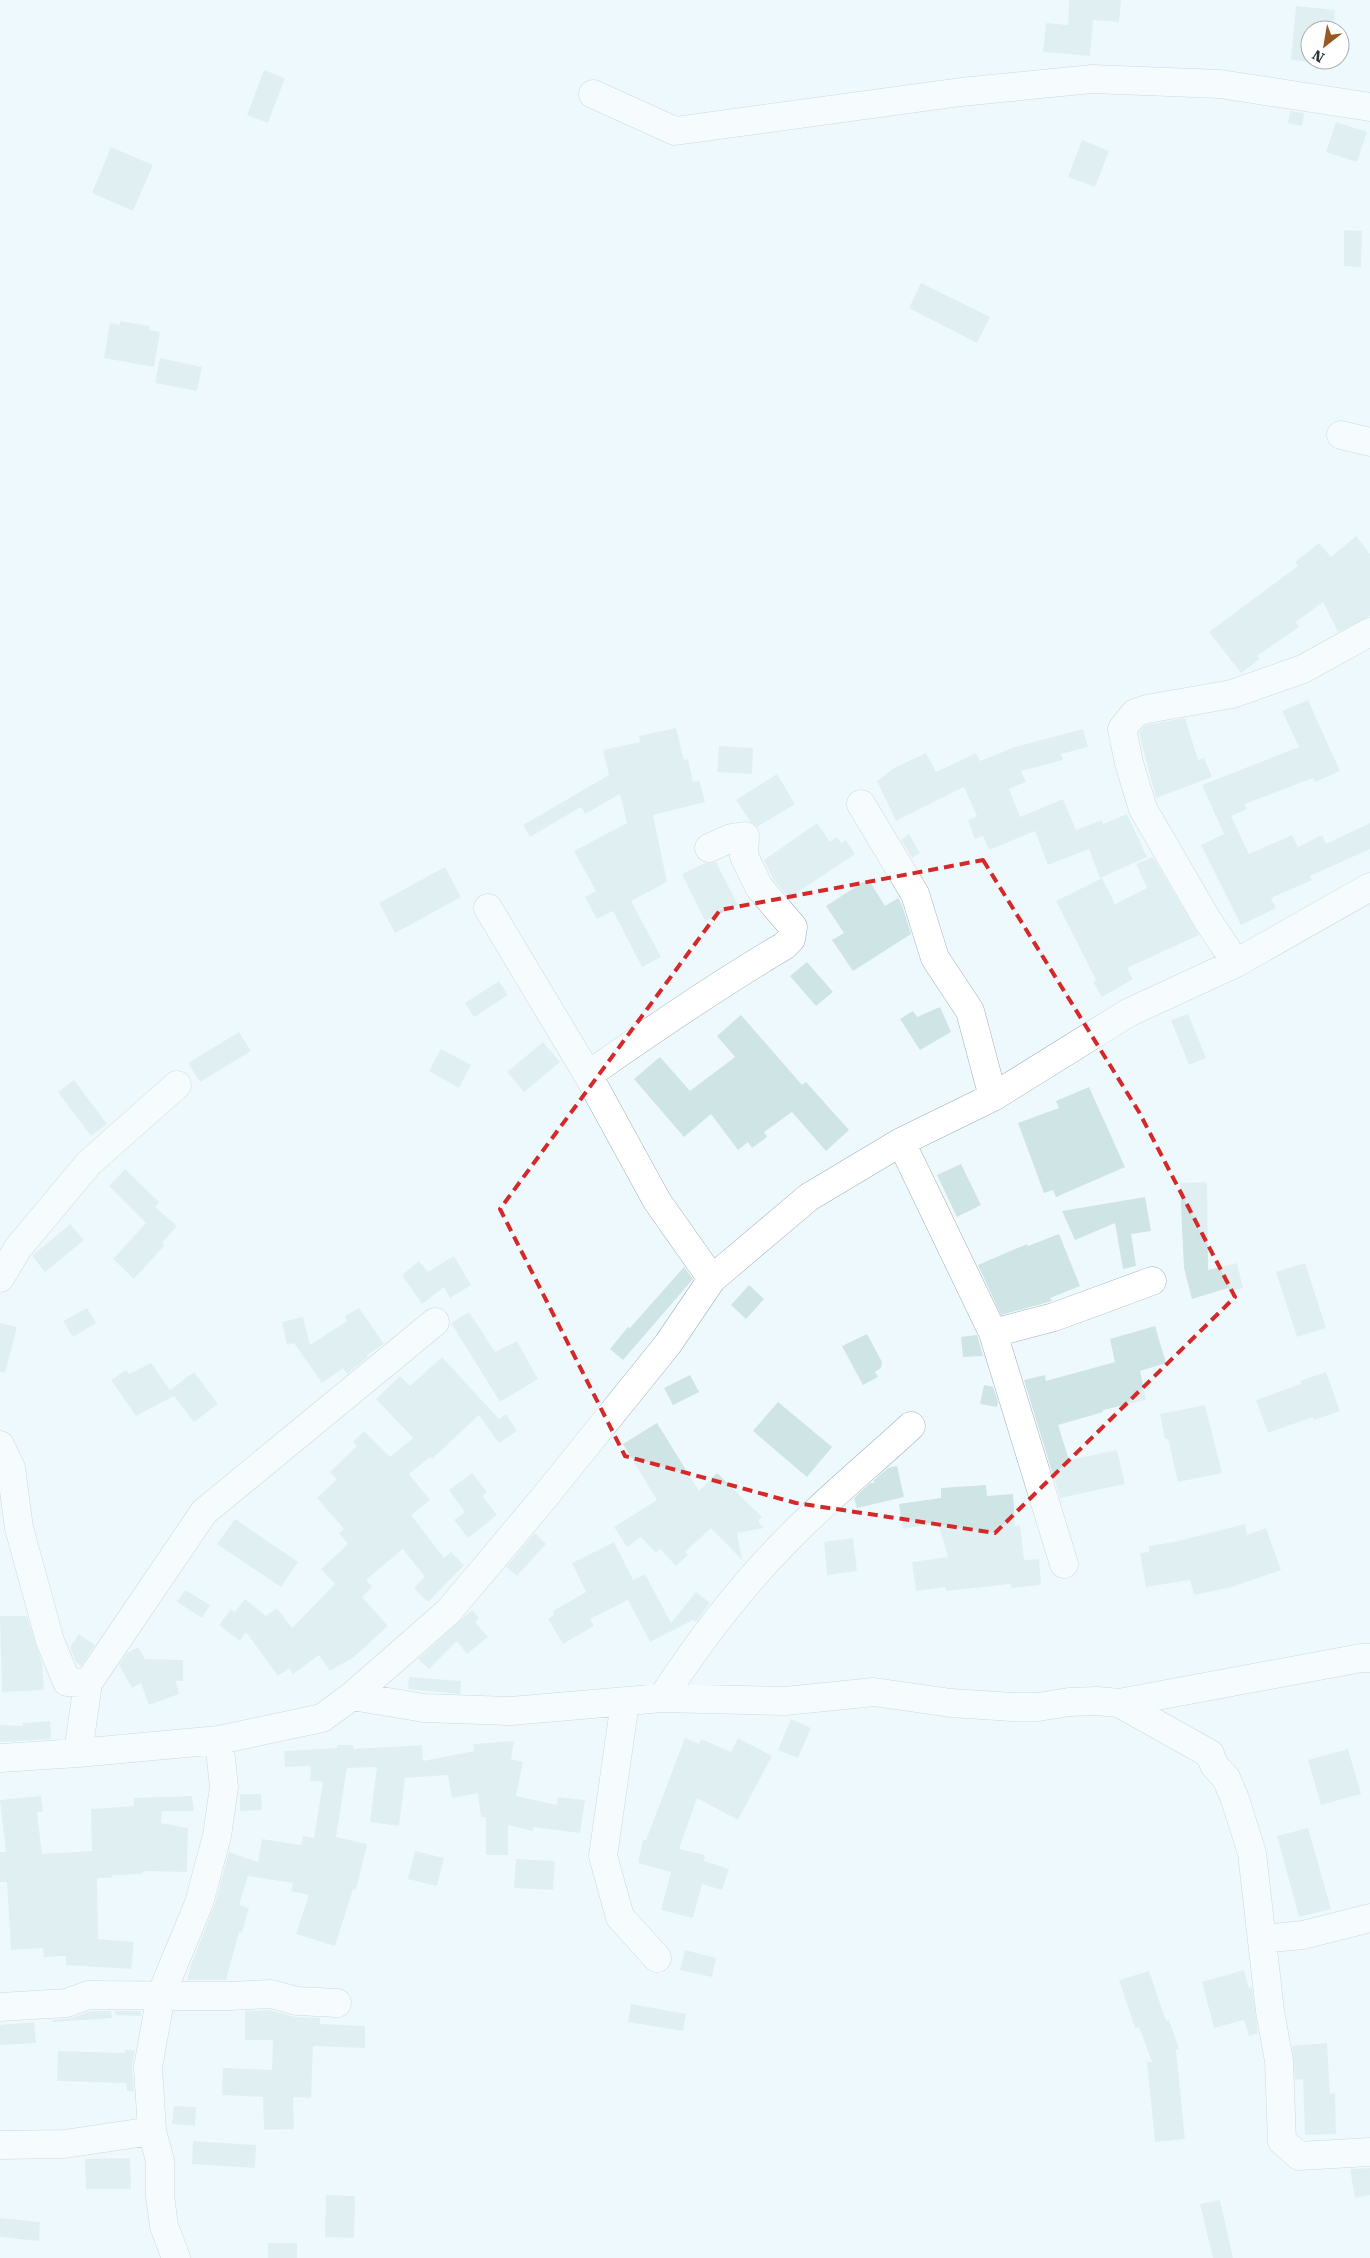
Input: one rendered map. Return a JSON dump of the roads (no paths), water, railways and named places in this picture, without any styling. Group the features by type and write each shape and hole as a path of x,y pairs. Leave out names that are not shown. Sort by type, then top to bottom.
{"street":[{"path":"593,94 675,130 961,92 1092,79 1220,84 1370,107"},
{"path":"1341,435 1370,442"},
{"path":"1236,963 1208,921 1143,809 1129,764 1122,729 1135,713 1147,709 1232,694 1303,669 1370,632"},
{"path":"861,804 914,894 935,958 970,1011 994,1097"},
{"path":"588,1075 668,1018 723,982 784,946 791,938 794,927 759,887 744,856 745,836 731,838 709,848"},
{"path":"0,1758 219,1740 322,1718 352,1696 448,1612 543,1500 668,1344 712,1279 809,1197 901,1142 994,1097 1128,1013 1236,963 1370,887"},
{"path":"488,908 588,1075 657,1200 712,1279"},
{"path":"0,1278 18,1248 89,1163 177,1085"},
{"path":"901,1142 993,1333 1064,1564"},
{"path":"993,1333 1054,1316 1152,1282"},
{"path":"78,1753 88,1683 204,1512 435,1322"},
{"path":"662,1698 714,1623 783,1543 911,1426"},
{"path":"0,1446 11,1468 20,1528 50,1641 67,1682 88,1683"},
{"path":"352,1696 424,1708 510,1711 662,1698 785,1700 874,1692 951,1703 1038,1707 1069,1702 1119,1703 1361,1658 1370,1658"},
{"path":"625,1702 603,1856 620,1917 657,1958"},
{"path":"1119,1703 1210,1754 1214,1765 1226,1778 1235,1799 1252,1852 1270,2011 1279,2061 1282,2141 1299,2156 1370,2152"},
{"path":"176,2258 164,2226 160,2196 160,2161 152,2131 148,2067 161,1995 199,1903 217,1836 224,1788 219,1740"},
{"path":"1262,1938 1303,1935 1370,1918"},
{"path":"0,2007 67,2003 88,1995 230,1996 270,1994 298,2001 338,2003"},
{"path":"0,2145 64,2144 152,2131"}]}
